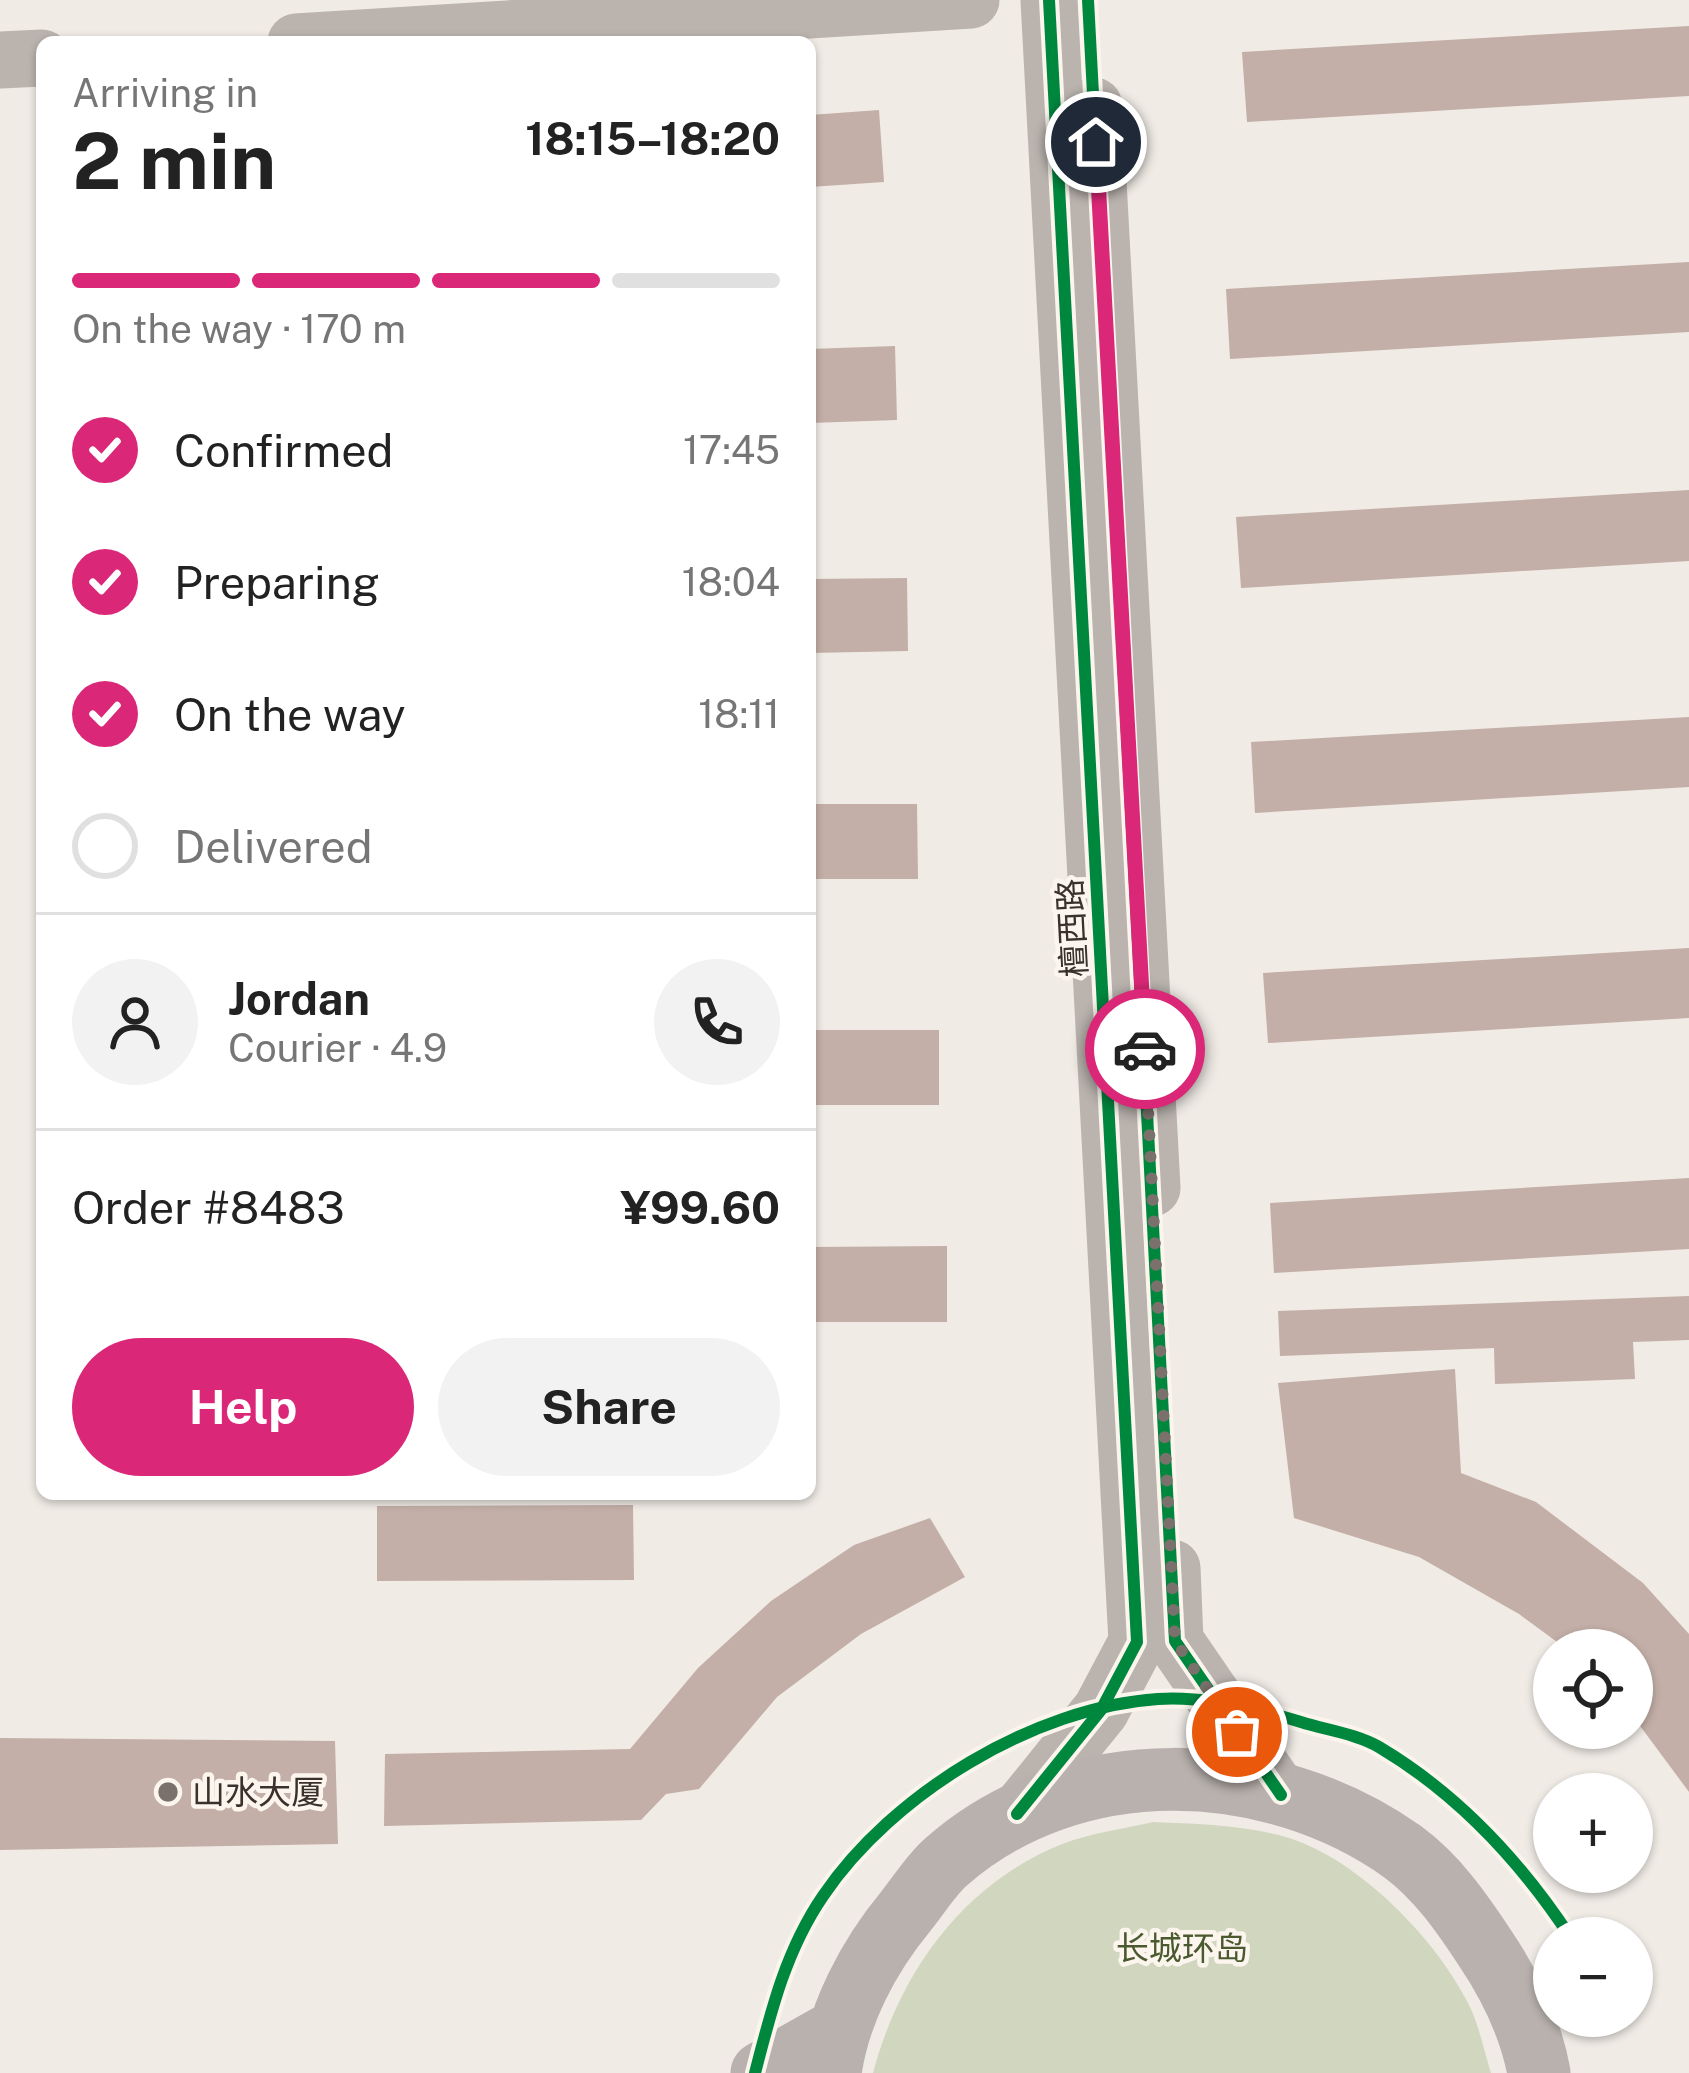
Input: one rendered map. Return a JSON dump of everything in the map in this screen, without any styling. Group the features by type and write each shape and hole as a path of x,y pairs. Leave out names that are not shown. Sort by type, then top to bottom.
{"main road":[{"path":"392,36 971,0"},
{"name":"檀西路","path":"1017,1814 1101,1710 1137,1642 1048,0"},
{"name":"檀西路","path":"1088,0 1175,1641 1281,1795"},
{"path":"0,60 36,58"},
{"path":"762,2073 833,2053 883,1939 945,1862 1017,1814 1088,1787 1213,1778 1340,1816 1405,1854 1455,1902 1554,2065"}],"green space":[{"name":"长城环岛","path":"1153,1822 1239,1828 1289,1838 1342,1864 1368,1883 1416,1928 1454,1978 1475,2020 1491,2073 873,2073 900,2000 940,1936 966,1907 994,1882 1062,1844"}],"building":[{"path":"1689,26 1689,96 1247,122 1242,52"},
{"path":"879,110 884,182 816,187 816,115"},
{"path":"1689,262 1689,332 1230,359 1226,289"},
{"path":"895,346 897,420 816,423 816,349"},
{"path":"1689,490 1689,561 1241,588 1236,517"},
{"path":"907,578 908,651 816,653 816,579"},
{"path":"1689,717 1689,787 1255,813 1251,742"},
{"path":"816,804 917,804 918,879 816,879"},
{"path":"1689,948 1689,1018 1268,1043 1263,973"},
{"path":"816,1030 939,1030 939,1105 816,1105"},
{"path":"1689,1178 1689,1249 1274,1273 1270,1203"},
{"path":"947,1246 947,1322 816,1322 816,1247"},
{"path":"1689,1296 1689,1340 1633,1342 1635,1379 1495,1384 1494,1348 1280,1356 1278,1311"},
{"path":"1455,1369 1461,1473 1536,1502 1643,1583 1689,1634 1689,1792 1653,1743 1653,1629 1539,1629 1419,1557 1294,1518 1278,1383"},
{"path":"633,1505 634,1580 377,1581 377,1506"},
{"path":"930,1518 965,1577 861,1634 777,1697 699,1789 666,1794 641,1820 384,1826 385,1754 630,1749 698,1668 771,1601 854,1545"},
{"name":"山水大厦","path":"0,1738 335,1741 338,1844 0,1850"}],"cycle path":[{"path":"1017,1814 1101,1710 1137,1642 1049,0"},
{"path":"1088,0 1175,1641 1281,1795"},
{"path":"755,2073 789,1959 823,1896 852,1859 887,1823 970,1762 1063,1719 1111,1706 1158,1699 1212,1701 1370,1743 1461,1808 1531,1883 1556,1917"}],"way so far":[{"path":"1145,1049 1175,1641 1237,1732"}],"place":[{"name":"山水大厦","path":"168,1792"}],"route":[{"path":"1096,142 1145,1049"}]}
